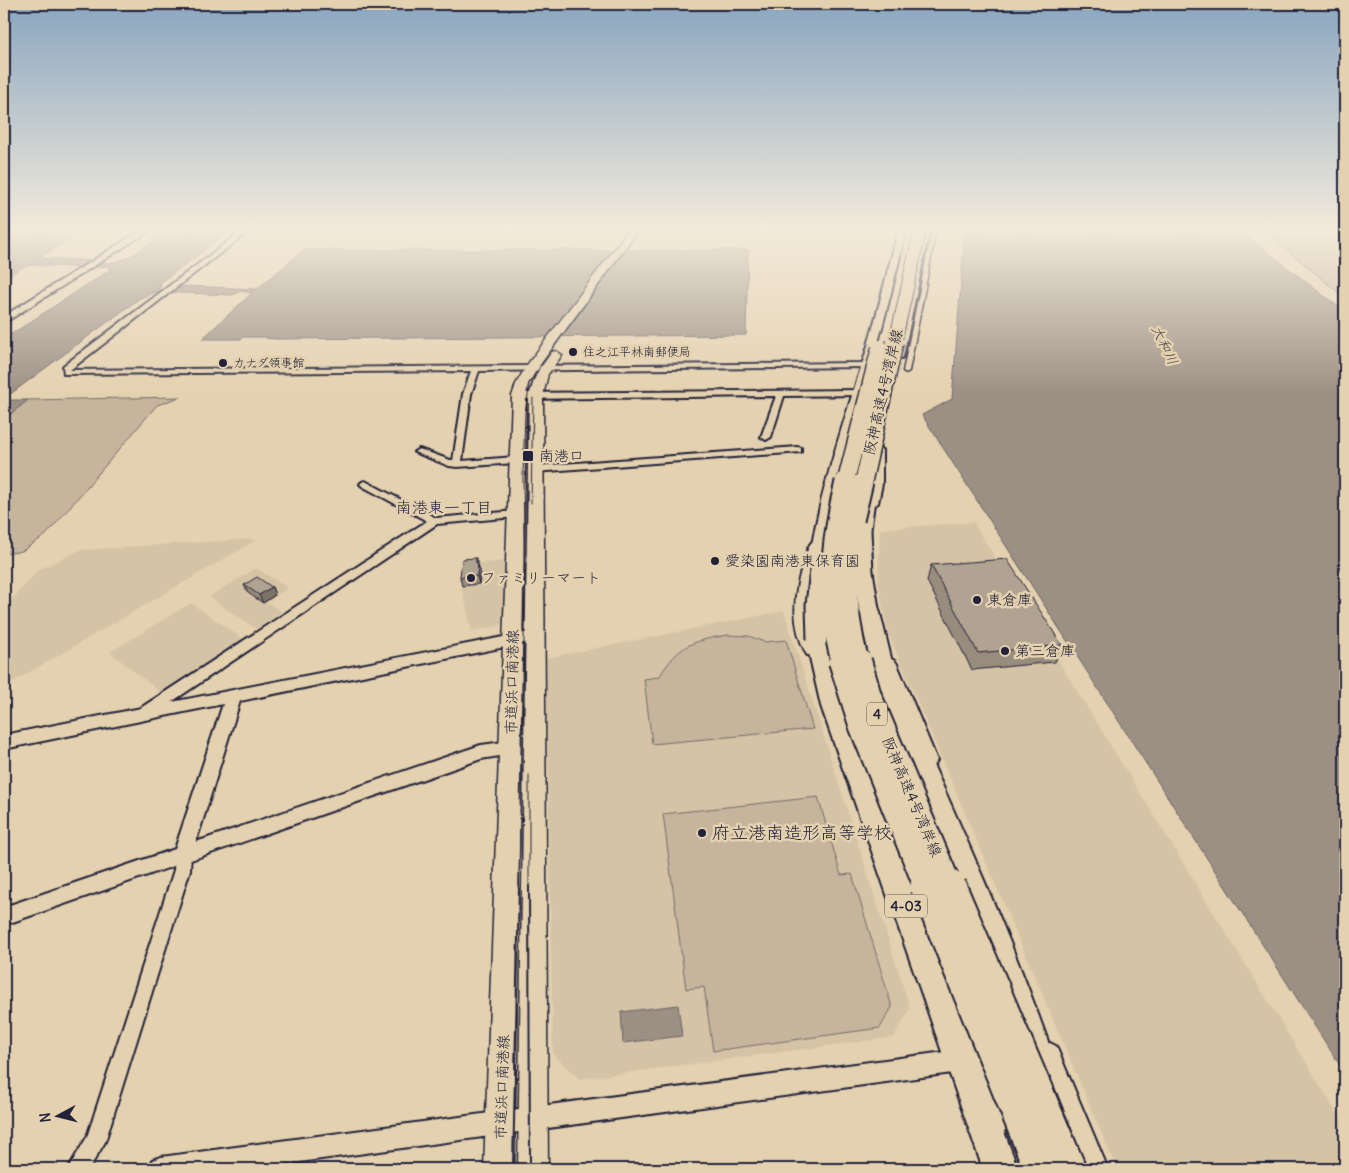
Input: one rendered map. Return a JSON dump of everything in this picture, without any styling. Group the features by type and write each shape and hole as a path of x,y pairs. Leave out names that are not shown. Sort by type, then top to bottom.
{"highway":[{"name":"阪神高速4号湾岸線","path":"898,286 855,478 847,578 849,620 860,667 881,724 1070,1169"},
{"name":"阪神高速4号湾岸線","path":"906,286 855,478 833,542 830,582 833,626 844,674 862,727 1040,1169"},
{"path":"855,478 862,564 874,636 882,666 906,734 978,898 1023,1013 1055,1109"},
{"name":"4-03","path":"855,478 824,551 816,600 815,620 822,664 842,730 1001,1169"}],"main road":[{"name":"市道浜口南港線","path":"539,368 595,286"},
{"name":"市道浜口南港線","path":"533,1169 535,469 528,396 522,384 539,368 603,286"},
{"name":"市道浜口南港線","path":"500,1169 517,460 528,396"}],"street":[{"path":"4,320 59,286"},
{"path":"174,286 66,368 67,372 865,365 900,373"},
{"path":"888,286 876,334 865,365 829,493 820,533 818,554 819,600 824,640 835,680 912,877 1016,1169"},
{"path":"900,373 915,286"},
{"path":"921,286 900,373 878,450 868,500 859,574 862,618 873,667 893,722 1079,1169"},
{"path":"457,464 466,394 476,368"},
{"path":"528,396 858,393"},
{"path":"766,437 781,394"},
{"path":"535,469 798,450"},
{"path":"878,450 877,484 868,558 873,603 880,632 896,676 1098,1169"},
{"path":"419,452 452,464 517,460"},
{"path":"365,484 434,521"},
{"path":"142,714 434,521 516,514"},
{"path":"820,533 801,583 798,597 802,627 988,1169"},
{"path":"4,742 534,636"},
{"path":"78,1169 95,1142 182,870 183,853 233,697"},
{"path":"4,916 481,752 511,748"},
{"path":"161,1169 952,1062"}],"shaded area":[{"path":"1330,286 1345,286 1345,298"},
{"path":"180,397 157,405 46,535 22,551 4,554 4,419 28,400"},
{"path":"973,522 1345,1126 1345,1169 1117,1169 888,633 878,582 880,529"},
{"path":"251,539 255,541 4,687 4,609 38,570 81,550"},
{"path":"506,561 504,622 499,626 472,631 461,584 463,565"},
{"path":"256,568 288,588 267,602 282,612 256,629 209,597"},
{"path":"191,603 243,639 161,693 110,652"},
{"name":"府立港南造形高等学校","path":"784,611 910,1008 894,1037 579,1079 553,1054 546,658"},
{"path":"728,635 749,636 764,642 786,640 813,729 652,744 644,679 659,677 673,658 687,646 695,642"},
{"path":"818,797 841,875 852,874 892,1007 880,1028 713,1051 704,987 686,989 663,814"}],"water":[{"path":"86,286 161,286 157,289 175,290 184,286 257,289 261,286 747,286 746,335 275,339 243,337 241,339 202,339 252,293 241,291 232,295 155,292 140,298 5,398 7,400 28,400 4,419 4,339"},
{"name":"大和川","path":"961,286 1311,286 1345,312 1345,1073 922,415 952,399"},
{"path":"678,1005 682,1036 623,1043 621,1012"}],"building":[{"path":"476,558 476,563 478,562 477,576 460,577 462,559"},
{"path":"1007,559 1062,645 978,653 931,565"},
{"path":"257,577 272,587 259,595 244,585"}],"tram line":[{"path":"519,888 525,588 523,477 525,412 529,390 541,364 598,286"},
{"path":"531,503 533,398"},
{"path":"529,775 529,886"},
{"path":"513,1169 519,886"},
{"path":"529,886 530,1169"}],"place":[{"name":"住之江平林南郵便局","path":"573,352"},
{"name":"カナダ領事館","path":"223,363"},
{"name":"南港口","path":"528,456"},
{"name":"愛染園南港東保育園","path":"715,561"},
{"name":"ファミリーマート","path":"471,578"},
{"name":"東倉庫","path":"977,600"},
{"name":"第三倉庫","path":"1005,651"},
{"name":"府立港南造形高等学校","path":"702,833"}],"district":[{"name":"南港東一丁目","path":"444,507"}]}
